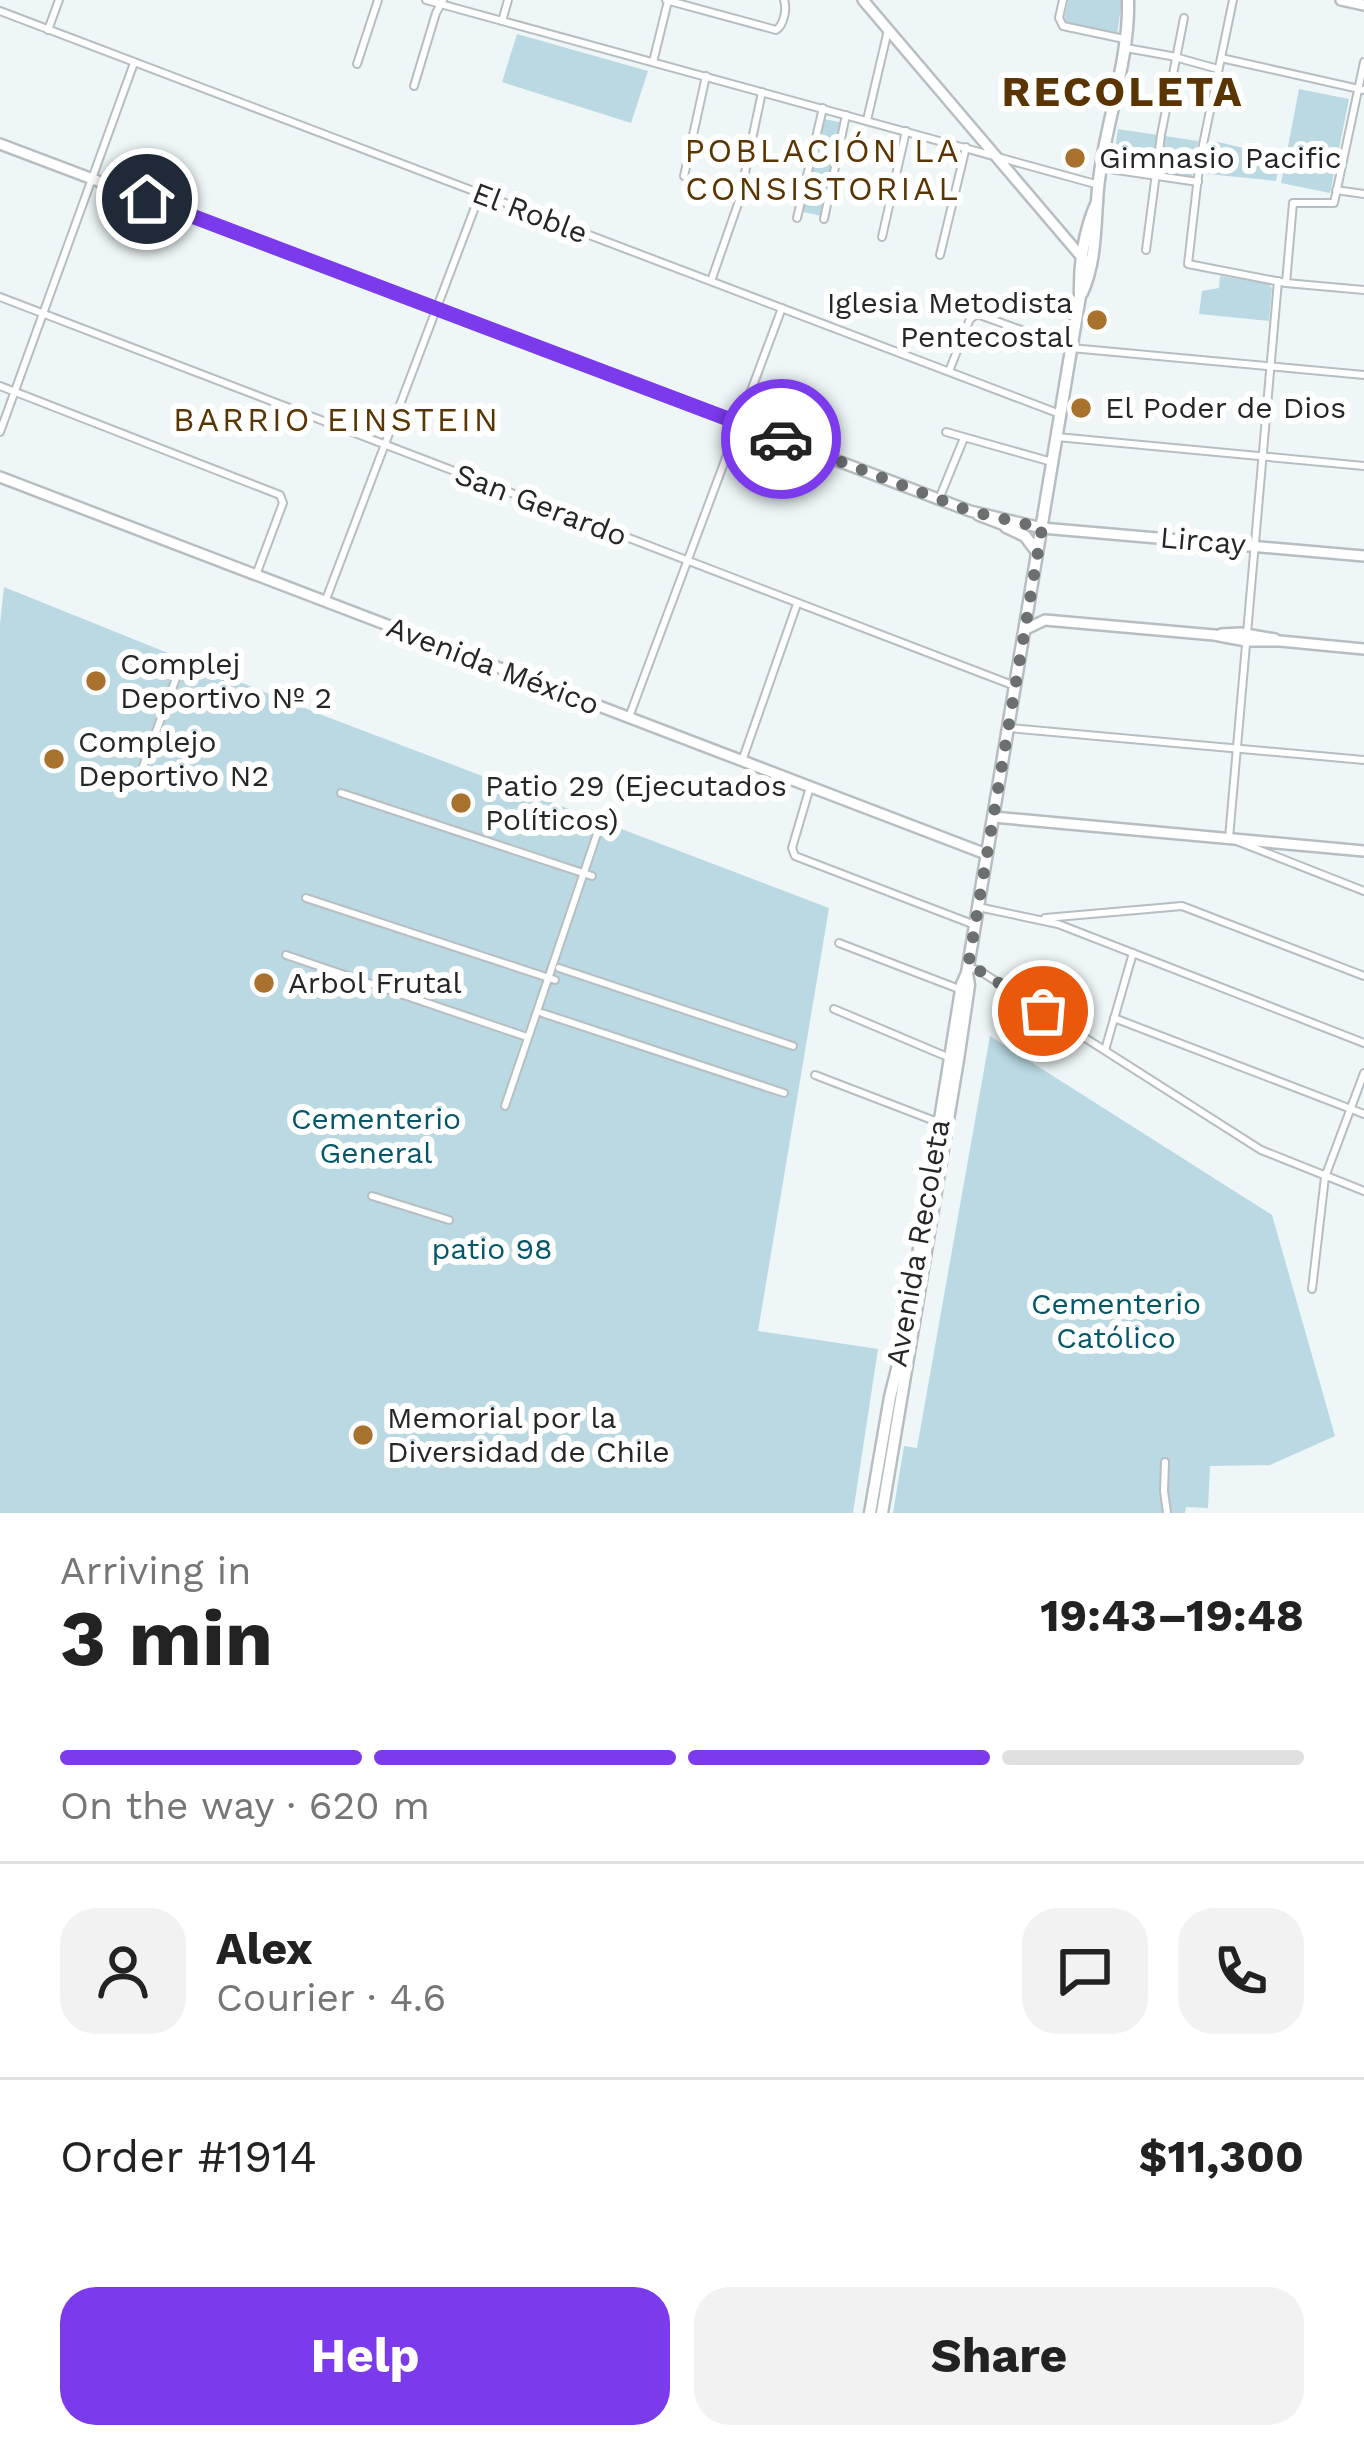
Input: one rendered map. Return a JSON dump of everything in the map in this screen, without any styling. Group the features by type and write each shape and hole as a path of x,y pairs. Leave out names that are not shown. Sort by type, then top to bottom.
{"main road":[{"path":"863,0 1086,263"},
{"path":"1341,0 1364,5"},
{"name":"Avenida Recoleta","path":"870,1513 904,1341 1071,348 1098,217 1130,2"},
{"path":"0,144 970,511 1028,538 1037,552"},
{"name":"Avenida México","path":"0,477 986,854"},
{"path":"970,511 1042,528"},
{"path":"1006,527 1042,528"},
{"name":"Lircay","path":"1042,528 1364,556"},
{"path":"1028,607 1045,620 1364,649"},
{"path":"1024,629 1045,620"},
{"path":"993,817 1364,851"},
{"name":"Avenida Recoleta","path":"882,1513 941,1166 969,985 967,970"}],"street":[{"path":"48,30 59,0"},
{"path":"357,64 378,0"},
{"path":"426,0 1100,185"},
{"path":"502,21 508,0"},
{"path":"653,62 668,0 778,29 786,9 784,0"},
{"path":"1063,0 1060,21 1065,27 1219,69"},
{"path":"1233,0 1201,152 1188,263 1282,282 1364,290"},
{"path":"414,86 441,2"},
{"name":"El Roble","path":"0,11 1060,414"},
{"path":"1146,250 1161,135 1184,18"},
{"path":"867,120 888,30"},
{"path":"1221,58 1361,89"},
{"path":"0,432 135,62"},
{"path":"1364,62 1334,202 1293,203 1270,366 1228,838 1364,891"},
{"path":"684,176 706,76"},
{"path":"711,281 739,201 763,92"},
{"path":"797,218 824,108"},
{"path":"824,219 847,115"},
{"path":"881,237 906,131"},
{"path":"940,255 966,147"},
{"path":"1103,168 1198,182"},
{"path":"1336,190 1364,194"},
{"path":"326,602 480,194"},
{"name":"San Gerardo","path":"0,297 1015,686"},
{"path":"629,717 782,308"},
{"path":"949,371 975,314 1071,348 1364,375"},
{"path":"0,386 280,495 283,503 256,575"},
{"path":"946,433 1052,462"},
{"path":"1056,437 1364,466"},
{"path":"939,499 964,438"},
{"path":"742,761 797,604"},
{"path":"139,778 181,665"},
{"path":"1008,728 1364,760"},
{"path":"809,787 792,848 795,856 975,925"},
{"path":"341,793 588,875"},
{"path":"505,1106 588,875 598,828"},
{"path":"305,898 552,979"},
{"path":"1039,918 1182,906 1364,976"},
{"path":"978,907 1073,929 1364,1043"},
{"path":"1073,929 1075,915"},
{"path":"839,943 961,990"},
{"path":"1105,1051 1132,953"},
{"path":"286,955 528,1037"},
{"path":"559,968 793,1046"},
{"path":"967,970 980,971 1261,1150 1364,1191"},
{"path":"834,1010 950,1058"},
{"path":"542,1013 784,1093"},
{"path":"1114,1018 1364,1114"},
{"path":"1312,1289 1325,1177 1364,1073"},
{"path":"814,1075 940,1123"},
{"path":"372,1196 449,1220"},
{"path":"1165,1462 1167,1513"}],"green space":[{"path":"1068,0 1122,0 1117,35 1068,25 1064,21"},
{"path":"517,34 648,71 631,123 502,82"},
{"path":"1299,89 1349,99 1330,193 1281,183"},
{"path":"824,119 844,123 822,216 803,212"},
{"path":"1118,129 1198,141 1192,177 1112,166"},
{"path":"1214,141 1281,157 1276,181 1208,174"},
{"path":"1220,276 1268,284 1272,288 1269,321 1199,314 1202,291 1219,288"},
{"name":"Cementerio General","path":"4,587 322,715 829,908 758,1331 878,1349 853,1513 0,1513 0,624"},
{"name":"Cementerio Católico","path":"990,1036 1272,1215 1335,1436 1270,1465 1210,1466 1208,1508 1186,1507 1185,1513 893,1513 904,1446 917,1448"}],"way so far":[{"path":"781,439 970,511 1042,528 968,967 1043,1011"}],"place":[{"name":"Gimnasio Pacific","path":"1075,158"},
{"name":"Iglesia Metodista Pentecostal","path":"1097,320"},
{"name":"El Poder de Dios","path":"1081,408"},
{"name":"Complej Deportivo Nº 2","path":"96,681"},
{"name":"Complejo Deportivo N2","path":"54,759"},
{"name":"Patio 29 (Ejecutados Políticos)","path":"461,803"},
{"name":"Arbol Frutal","path":"264,983"},
{"name":"Memorial por la Diversidad de Chile","path":"363,1435"}],"district":[{"name":"RECOLETA","path":"1123,91"},
{"name":"POBLACIÓN LA CONSISTORIAL","path":"823,169"},
{"name":"BARRIO EINSTEIN","path":"337,419"}],"route":[{"path":"147,199 781,439"}],"park label":[{"name":"patio 98","path":"492,1249"}]}
